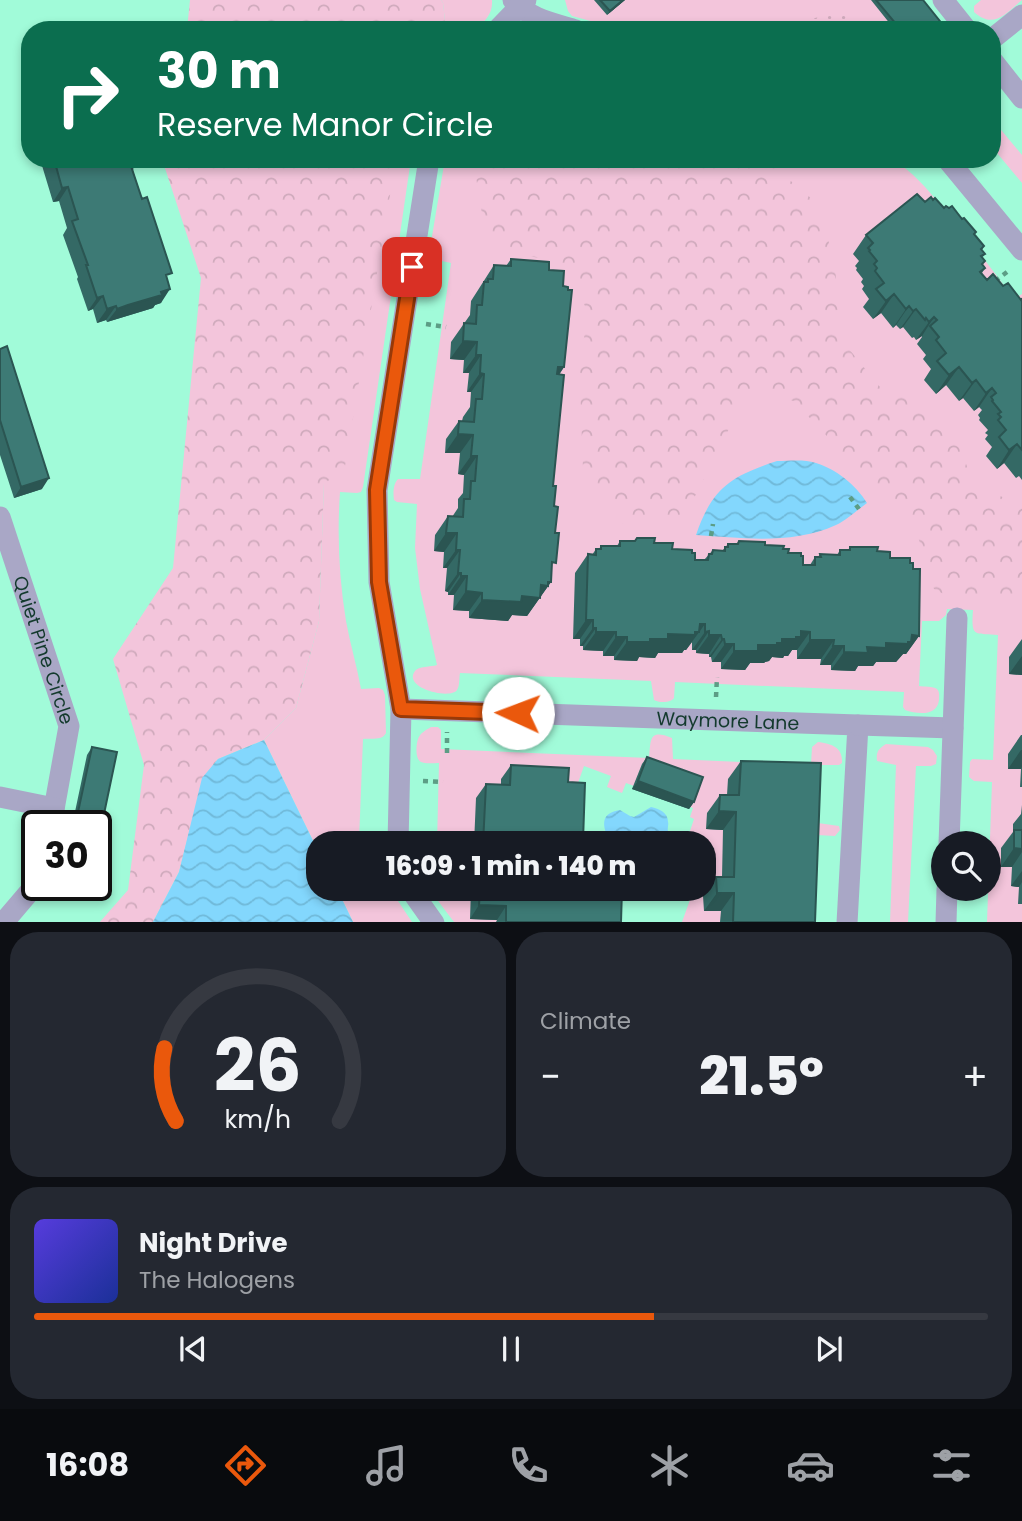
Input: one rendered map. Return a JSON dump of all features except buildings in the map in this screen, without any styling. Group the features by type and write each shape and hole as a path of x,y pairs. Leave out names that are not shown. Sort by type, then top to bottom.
{"street":[{"path":"943,0 960,21"},
{"path":"504,21 519,2 538,19 545,21"},
{"path":"1001,32 1022,15"},
{"path":"1001,71 1022,98"},
{"path":"398,831 401,709 379,582 377,490 428,168"},
{"path":"954,168 1022,250"},
{"name":"Quiet Pine Circle","path":"0,517 69,726 54,810"},
{"path":"949,831 957,618"},
{"name":"Waymore Lane","path":"401,709 953,728"},
{"path":"847,922 858,725"},
{"path":"0,797 34,810"},
{"path":"3,922 21,901"},
{"path":"419,901 434,922"},
{"path":"946,922 947,901"}],"path":[{"path":"850,497 859,509"},
{"path":"711,536 713,524"}],"green space":[{"path":"190,0 441,0 445,21 188,21"},
{"path":"441,0 492,0 491,9 484,21 445,21"},
{"path":"565,0 912,0 928,21 591,21 572,16"},
{"path":"981,0 1022,0 1000,18 988,20 974,12 974,6"},
{"path":"839,12 854,15 857,21 807,21"},
{"path":"1001,130 1022,155 1022,183 1001,158"},
{"path":"165,168 395,168 344,472 324,483 319,621 296,708 264,740 218,759 203,778 179,872 153,922 100,922 128,890 144,765 113,659 173,568 201,278"},
{"path":"394,168 410,168 363,487 361,492 357,493 340,492 339,556 344,605 361,689 379,688 385,695 386,733 379,738 363,739 359,831 308,831 264,740 296,708 319,621 324,483"},
{"path":"443,168 904,168 931,194 1014,299 1022,294 1022,922 987,922 988,901 1001,901 1001,831 990,831 992,782 974,781 969,777 972,759 993,760 998,635 979,634 974,630 973,610 947,609 946,615 939,621 922,621 919,686 935,688 939,694 935,709 926,713 905,710 904,692 675,682 674,698 662,702 654,700 651,681 460,673 457,690 446,694 428,691 415,683 413,677 417,669 437,665 420,589 415,548 417,504 397,502 394,500 394,492 398,479 420,479 451,263 433,259 429,254"},
{"path":"475,168 776,168 819,205 834,262 844,343 880,387 920,399 961,450 973,483 1015,503 1022,503 1022,597 947,596 934,589 911,514 867,479 794,401 764,394 742,403 687,512 665,522 623,524 583,469 579,359 589,316 580,294 555,260 524,255 497,244 487,228 480,204"},
{"path":"431,727 438,727 441,730 441,749 649,758 652,738 655,735 664,735 672,738 673,759 811,765 812,747 818,742 832,745 841,753 842,763 819,765 818,823 839,826 840,830 835,836 817,835 813,922 682,922 690,901 716,901 716,831 690,831 694,819 690,817 693,808 626,783 622,793 607,787 611,776 584,766 573,797 573,831 437,831 439,763 421,762 418,758 417,745 423,732"},
{"path":"886,744 928,747 937,756 936,764 916,766 908,922 890,922 896,765 877,761 878,751"},
{"path":"343,901 398,901 412,922 353,922"},
{"path":"438,901 587,901 611,922 454,922"}],"water":[{"path":"777,461 807,461 831,469 845,478 867,503 836,525 802,535 767,539 696,535 709,506 725,486 747,472"},
{"path":"264,740 308,831 306,831 306,901 343,901 353,922 153,922 179,872 202,778 218,759"},
{"path":"651,807 660,810 665,813 668,831 606,831 605,820 611,812 620,810 634,817"}],"route":[{"path":"412,267 377,490 379,582 401,709 518,713"}]}
